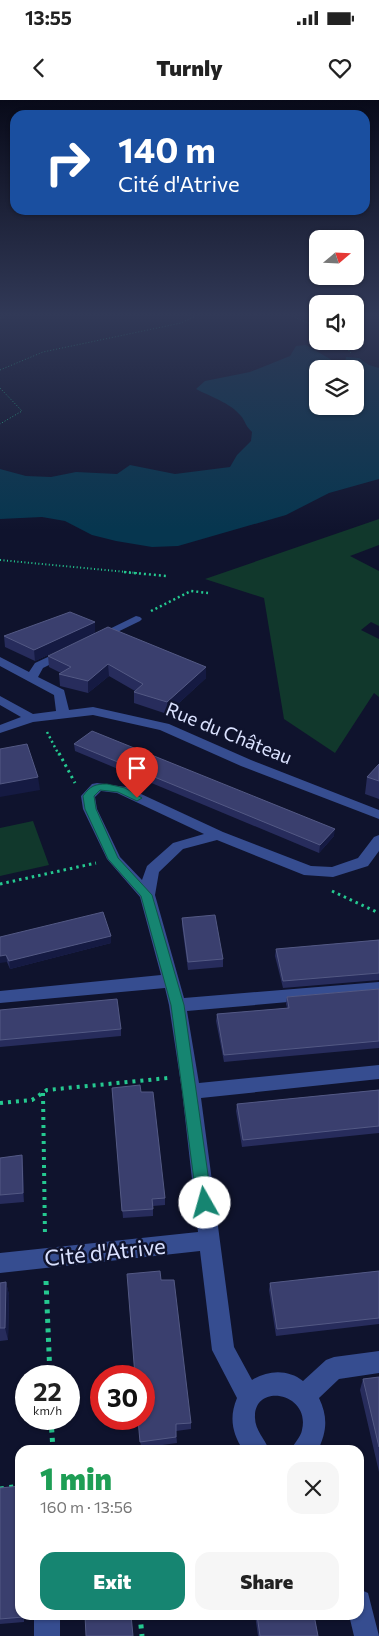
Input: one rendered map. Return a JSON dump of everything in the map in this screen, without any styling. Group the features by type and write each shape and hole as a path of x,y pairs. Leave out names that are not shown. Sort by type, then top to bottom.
{"street":[{"path":"32,677 39,666 136,619"},
{"path":"0,661 60,693 63,715"},
{"path":"0,700 31,718"},
{"name":"Rue du Château","path":"0,729 31,718 93,711 164,727 246,763 379,815"},
{"path":"250,1397 223,1350 190,1084 178,1005 169,981 146,895 114,859 90,809 88,796 97,787 121,790 218,834 309,871 333,872 363,862 379,840"},
{"path":"146,895 152,870 178,846 218,834"},
{"path":"0,997 169,981"},
{"path":"178,1005 379,988"},
{"path":"190,1084 379,1072"},
{"name":"Cité d'Atrive","path":"0,1263 210,1240"},
{"path":"304,1396 334,1368 379,1362"},
{"path":"249,1445 242,1418 244,1407 256,1390 276,1383 296,1389 304,1396 314,1415 313,1436 309,1445"},
{"path":"47,1620 48,1636"},
{"path":"363,1620 367,1636"}],"path":[{"path":"0,388 22,410 0,424"},
{"path":"0,560 166,576"},
{"path":"136,619 184,594 197,591 208,593"},
{"path":"31,718 48,733 75,783 88,796"},
{"path":"0,884 114,859"},
{"path":"309,871 316,883 379,914"},
{"path":"0,1103 32,1100 47,1090 190,1084"},
{"path":"51,1430 52,1445"},
{"path":"0,1488 15,1486"},
{"path":"140,1620 142,1636"}],"green space":[{"path":"379,519 379,545 350,556 379,571 379,626 371,622 361,630 379,639 379,697 374,693 335,753 284,719 264,598 205,579"},
{"path":"33,821 49,865 0,876 0,828"}],"water":[{"path":"199,387 309,387 309,415 364,415 364,387 379,387 379,479 329,493 286,515 178,546 152,547 116,541 92,535 65,521 42,517 0,519 0,469 26,476 51,477 76,472 117,474 130,465 175,474 230,467 237,455 251,441 252,432 237,411 220,400 196,389"}],"building":[{"path":"70,612 95,622 34,650 4,636"},
{"path":"108,627 206,667 167,702 134,692 143,684 108,664 88,681 59,674 71,667 48,656"},
{"path":"92,731 335,829 320,845 74,744"},
{"path":"27,744 38,777 0,784 0,749"},
{"path":"379,764 379,781 367,777"},
{"path":"103,912 111,936 9,961 6,955 0,956 0,937"},
{"path":"215,915 223,959 188,962 182,918"},
{"path":"379,940 379,973 283,981 276,949"},
{"path":"379,989 379,1041 224,1055 217,1014 289,1008 287,997"},
{"path":"117,999 121,1029 0,1040 0,1010"},
{"path":"140,1085 141,1092 153,1092 165,1198 152,1199 153,1209 122,1211 112,1088"},
{"path":"379,1090 379,1126 243,1140 237,1104"},
{"path":"22,1155 23,1193 0,1195 0,1158"},
{"path":"160,1271 161,1280 174,1280 191,1423 176,1424 176,1437 140,1442 139,1430 155,1430 155,1365 134,1365 127,1274"},
{"path":"379,1271 379,1318 277,1329 270,1283"},
{"path":"6,1282 5,1328 0,1328 0,1283"},
{"path":"379,1377 379,1447 363,1379"},
{"path":"15,1486 15,1618 0,1619 0,1488"},
{"path":"85,1620 131,1620 133,1636 86,1636"},
{"path":"258,1620 315,1620 318,1636 260,1636"}],"route":[{"path":"137,798 121,790 107,787 97,787 88,796 90,809 114,859 146,895 169,981 178,1005 205,1203"}]}
